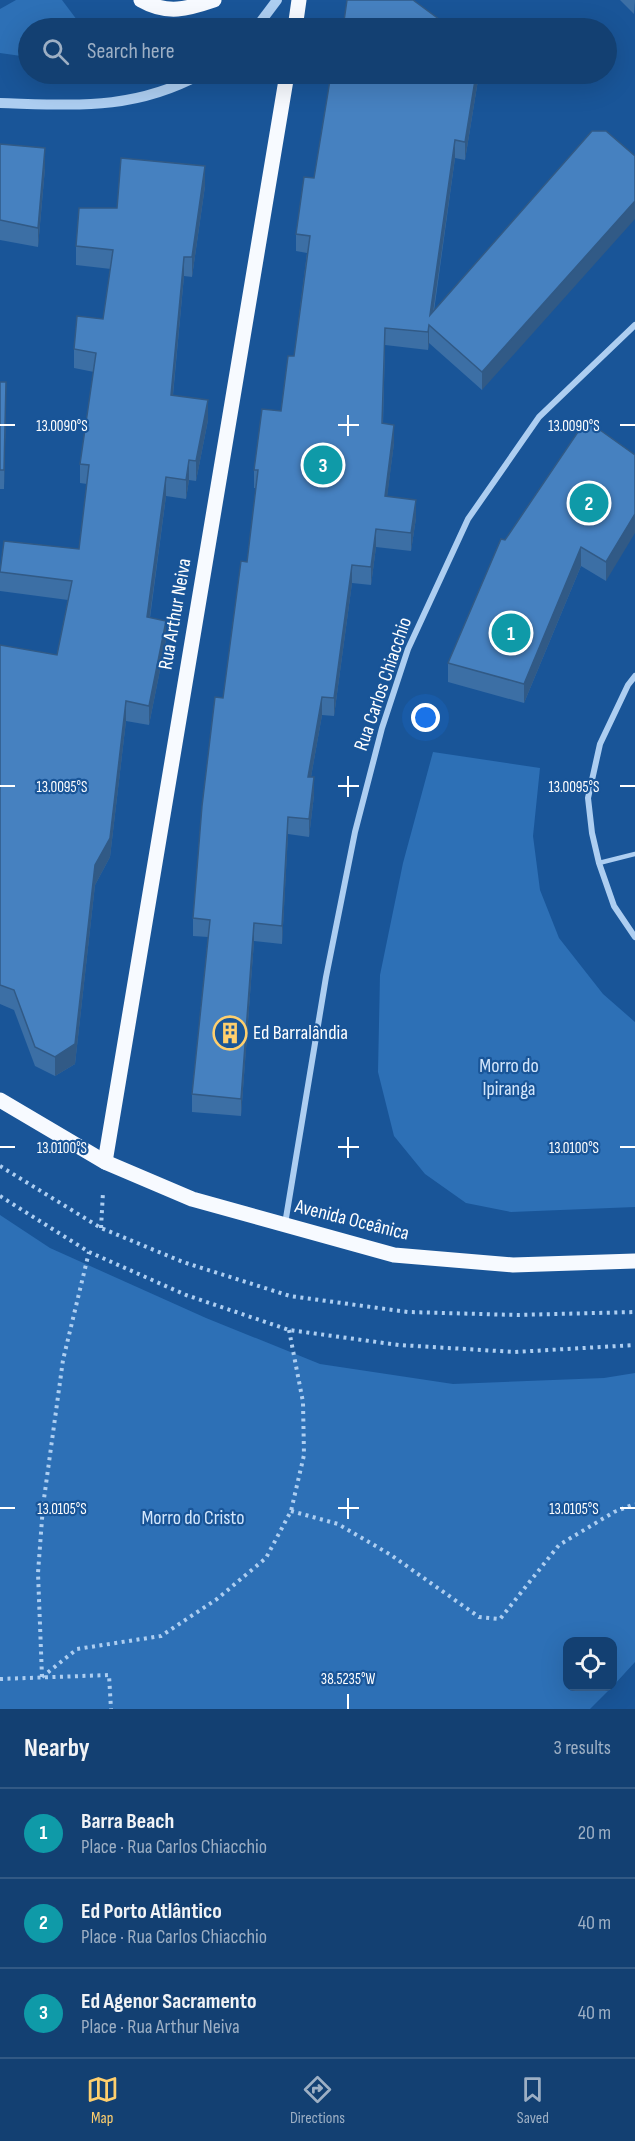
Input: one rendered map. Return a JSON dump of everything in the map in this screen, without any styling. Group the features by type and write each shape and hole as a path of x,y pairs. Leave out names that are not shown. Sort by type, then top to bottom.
{"main road":[{"path":"141,0 152,6 185,10 214,0"},
{"path":"296,18 299,0"},
{"name":"Rua Arthur Neiva","path":"105,1162 285,84"},
{"name":"Avenida Oceânica","path":"0,1100 105,1162 192,1199 394,1255 513,1265 635,1261"}],"street":[{"path":"264,18 277,0"},
{"path":"0,103 83,106 141,98 179,84"},
{"name":"Rua Carlos Chiacchio","path":"285,1226 326,977 356,832 382,728 408,649 468,519 539,417 635,325"},
{"path":"635,676 628,685 600,744 588,798 592,833 599,863 614,906 635,937"}],"lane":[{"path":"599,863 635,854"}],"path":[{"path":"0,1166 101,1228 183,1262 290,1296 408,1312 517,1315 635,1312"},
{"path":"0,1196 88,1252 186,1295 289,1330 399,1345 515,1352 635,1345"},
{"path":"42,1677 38,1574 43,1506 63,1360 88,1252"},
{"path":"42,1677 76,1649 162,1636 217,1599 266,1558 291,1511 304,1455 303,1402 289,1330"},
{"path":"291,1511 338,1524 391,1555 479,1617 500,1619 559,1545 614,1512 635,1504"},
{"path":"0,1679 109,1674 111,1709"}],"green space":[{"path":"16,0 62,0 76,18 18,18 18,56 0,53 0,9"},
{"name":"Morro do Ipiranga","path":"433,752 540,768 533,836 540,890 559,938 603,994 635,1022 635,1207 511,1212 466,1203 425,1174 394,1136 378,1072 380,975 403,863"},
{"name":"Morro do Cristo","path":"0,1215 50,1248 206,1318 320,1364 453,1384 604,1378 635,1373 635,1662 617,1682 617,1637 563,1637 563,1691 608,1691 590,1709 0,1709"}],"building":[{"path":"347,0 413,0 437,18 344,18"},
{"path":"329,84 474,84 465,142 455,140 430,315 592,131 606,131 635,156 635,201 482,372 429,325 428,332 385,328 382,423 394,425 385,496 416,500 411,533 376,529 371,567 352,565 334,698 322,697 308,777 314,777 309,819 288,817 282,926 254,923 241,1099 192,1094 210,920 193,918 202,806 215,697 223,698 241,561 247,562 258,470 254,470 262,409 281,411 288,356 294,356 310,236 296,234 304,177 314,178"},
{"path":"0,144 45,148 38,228 0,220"},
{"path":"121,158 205,166 192,257 184,257 171,395 208,400 196,461 189,460 186,480 166,477 147,617 166,621 149,706 126,701 110,838 95,865 75,1044 55,1057 35,1047 14,990 0,985 0,645 57,655 72,581 0,572 4,541 79,549 89,465 80,464 96,353 74,349 77,316 103,319 113,250 76,246 79,208 117,208"},
{"path":"0,382 6,382 4,470 0,470"},
{"path":"586,420 635,455 635,514 606,562 581,547 524,684 448,663 501,539 505,540"}],"place":[{"name":"Ed Agenor Sacramento","path":"323,465"},
{"name":"Ed Porto Atlântico","path":"589,503"},
{"name":"Barra Beach","path":"511,633"},
{"name":"Ed Barralândia","path":"230,1033"}]}
